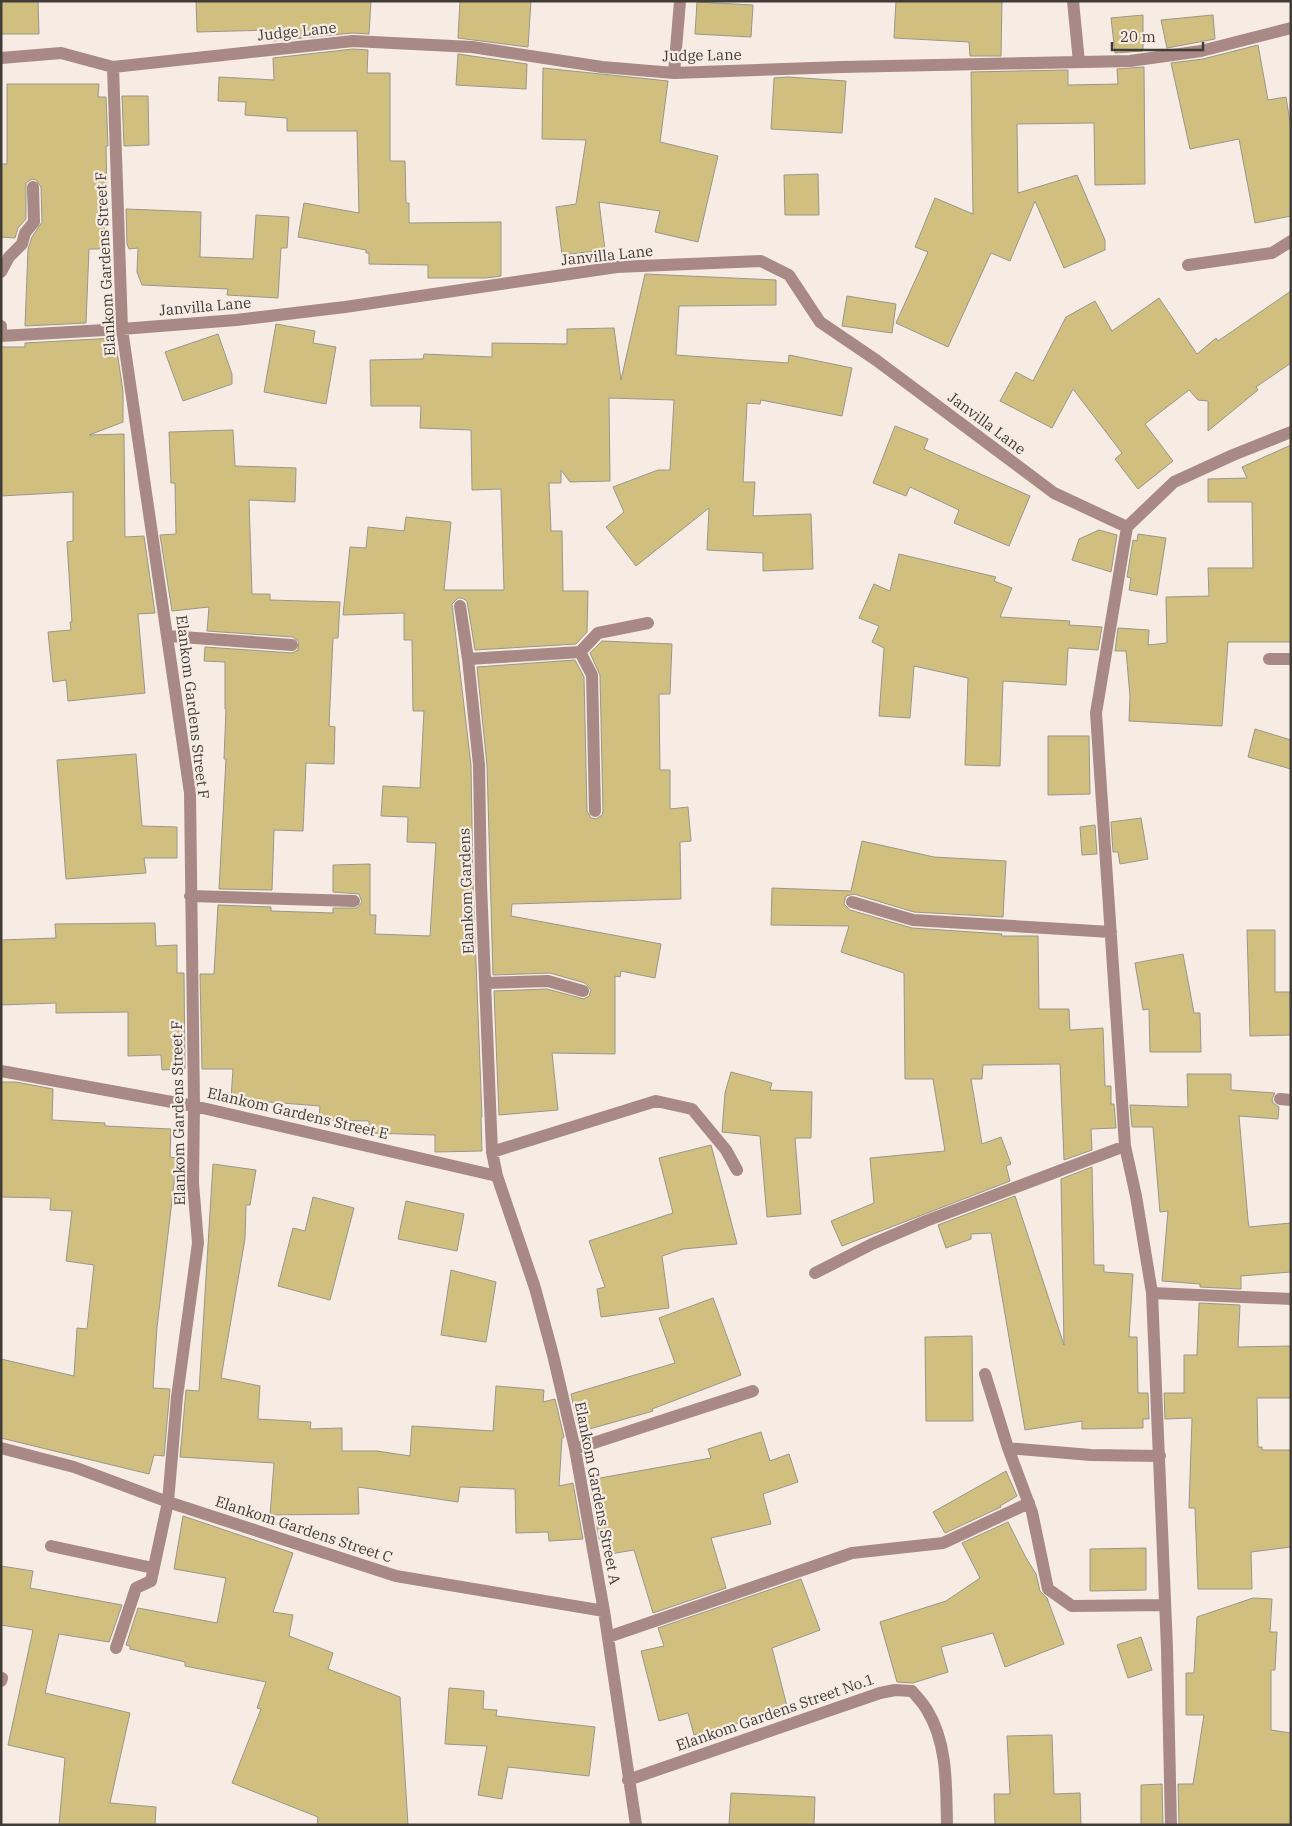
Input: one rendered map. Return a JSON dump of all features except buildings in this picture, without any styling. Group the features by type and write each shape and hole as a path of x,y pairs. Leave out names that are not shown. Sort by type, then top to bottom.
{"street":[{"path":"674,73 680,1"},
{"path":"1073,1 1079,62"},
{"name":"Judge Lane","path":"112,67 353,41 472,47 602,67 674,73 832,67 1130,61 1201,51 1291,28"},
{"path":"1,58 61,53 112,67"},
{"name":"Elankom Gardens Street F","path":"112,67 122,329 190,793 194,1106 193,1182 198,1243 176,1397 168,1502 153,1568"},
{"path":"1,272 9,257 22,244 25,233 34,222 33,187"},
{"path":"1188,265 1272,253 1291,241"},
{"name":"Janvilla Lane","path":"1,336 236,320 345,307 617,267 761,261 788,275 820,322 876,360 1054,493 1126,527"},
{"path":"1,326 1,336"},
{"path":"1170,1825 1160,1456 1152,1293 1136,1196 1125,1146 1096,713 1126,527 1174,482 1233,455 1291,432"},
{"name":"Elankom Gardens","path":"460,606 468,659 479,765 481,884 492,1152 497,1176"},
{"path":"468,659 580,652 598,633 648,623"},
{"path":"168,636 292,645"},
{"path":"580,652 592,676 595,811"},
{"path":"1269,659 1291,659"},
{"path":"190,896 354,900"},
{"path":"852,902 913,920 1111,932"},
{"path":"485,983 548,981 583,991"},
{"name":"Elankom Gardens Street E","path":"1,1071 194,1106 497,1176"},
{"path":"492,1152 656,1101 692,1109 726,1150 737,1170"},
{"path":"815,1273 872,1244 926,1220 1125,1146"},
{"name":"Elankom Gardens Street A","path":"497,1176 535,1288 575,1449 604,1611 636,1825"},
{"path":"1152,1293 1291,1299"},
{"path":"985,1374 1008,1448 1032,1512 1048,1589 1072,1606 1165,1606"},
{"path":"575,1449 753,1391"},
{"name":"Elankom Gardens Street C","path":"1,1448 74,1467 168,1502 396,1576 604,1611"},
{"path":"1008,1448 1091,1455 1160,1456"},
{"path":"608,1637 852,1552 944,1543 1029,1503"},
{"path":"51,1546 153,1568 150,1581 136,1588 116,1648"},
{"name":"Elankom Gardens Street No.1","path":"628,1780 880,1693 895,1690 912,1691 927,1710 940,1737 946,1775 947,1825"}]}
